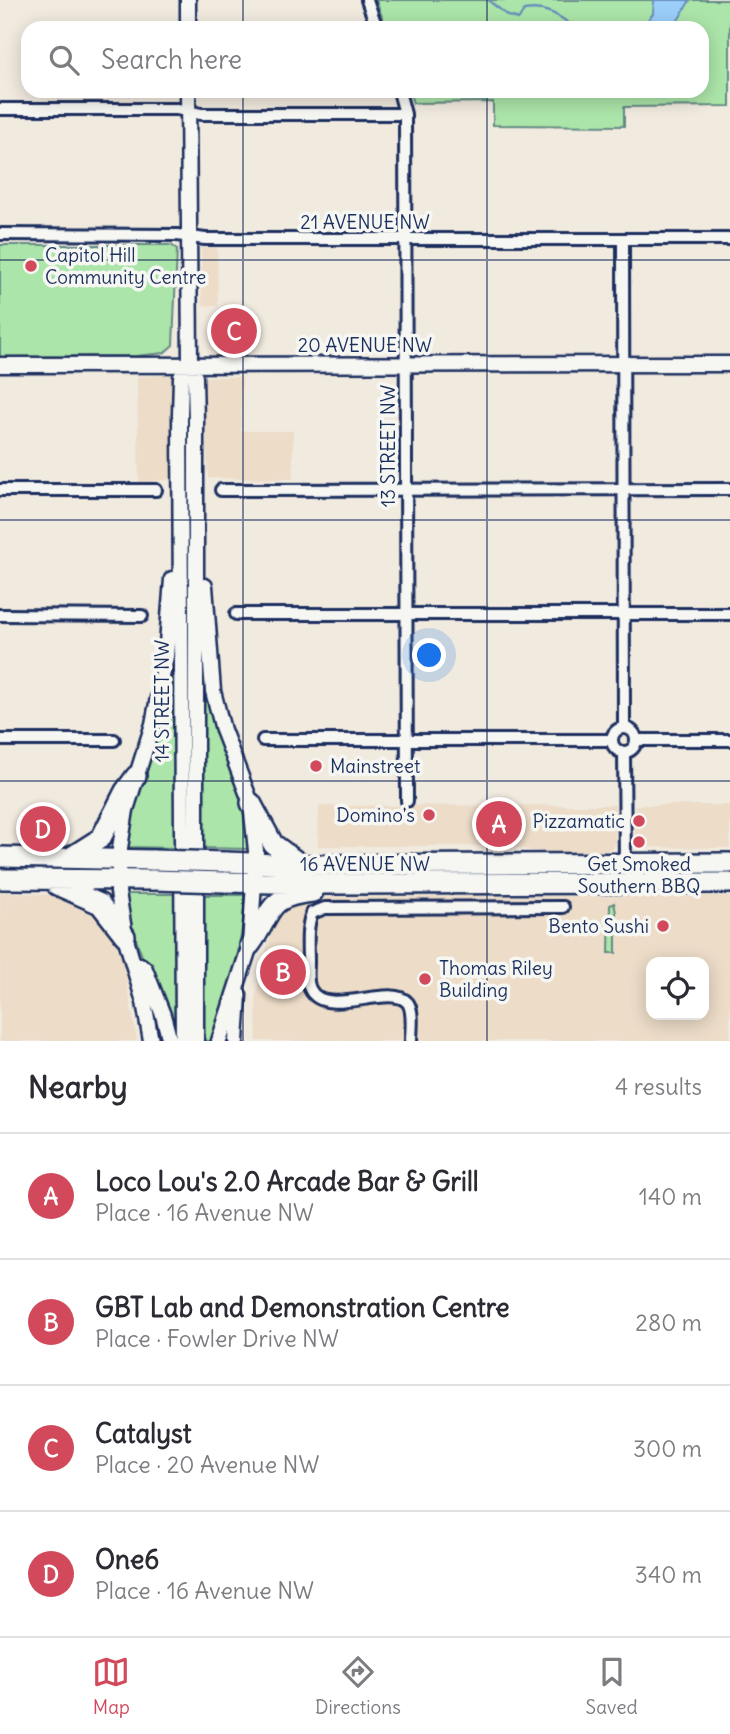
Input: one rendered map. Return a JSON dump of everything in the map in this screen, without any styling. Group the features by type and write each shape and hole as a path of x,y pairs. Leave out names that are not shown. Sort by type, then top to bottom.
{"highway":[{"path":"71,857 100,838 125,790 136,776"},
{"path":"251,803 273,844 301,864"},
{"name":"16 AVENUE NW","path":"0,857 301,864 730,863"},
{"name":"16 AVENUE NW","path":"0,879 333,884 730,883"},
{"path":"51,880 66,891 83,895 100,904 125,936"},
{"path":"250,945 272,906 294,894 314,892 333,884"}],"main road":[{"path":"188,0 188,21"},
{"name":"14 STREET NW","path":"188,98 190,364 195,377 196,1041"},
{"name":"14 STREET NW","path":"183,1041 181,377 190,364"},
{"name":"20 AVENUE NW","path":"0,365 730,364"},
{"path":"150,1041 134,959 125,936 118,892 122,827 153,724 166,656 180,512"},
{"path":"196,512 213,691 223,730 251,803 256,862 250,945 219,1041"},
{"path":"134,959 145,969 170,1041"},
{"path":"236,1041 240,979"}],"street":[{"path":"367,0 374,21"},
{"name":"13 STREET NW","path":"401,98 405,114 407,802"},
{"path":"0,109 177,109 201,114 405,114"},
{"name":"21 AVENUE NW","path":"0,234 188,236 205,239 730,239"},
{"path":"623,239 624,728"},
{"path":"221,490 730,489"},
{"path":"0,490 156,490"},
{"path":"236,614 730,614"},
{"path":"0,615 142,615"},
{"path":"611,740 615,731 624,728 632,732 636,740"},
{"path":"0,740 114,740"},
{"path":"263,740 611,740"},
{"path":"611,740 615,748 624,752"},
{"path":"636,740 730,740"},
{"path":"624,752 632,748 636,740"},
{"path":"624,752 625,864"},
{"path":"411,1041 409,1004 398,998 325,1000 311,992 308,983 307,937 312,914 325,908 563,907"}],"shaded area":[{"path":"201,248 217,248 218,306 202,305"},
{"path":"174,374 173,479 139,483 137,377"},
{"path":"204,377 242,377 241,431 293,431 293,479 208,478"},
{"path":"615,805 615,843 613,848 606,851 540,852 509,846 318,846 319,806"},
{"path":"635,805 730,805 730,848 635,847"},
{"path":"0,892 55,895 89,907 101,917 123,961 137,1041 0,1041"},
{"path":"730,896 730,1041 257,1041 256,996 267,947 279,912 303,897"}],"green space":[{"path":"376,0 730,0 730,106 624,107 624,126 493,125 493,102 413,103 411,98 709,98 709,21 384,21"},
{"path":"0,245 171,245 177,249 173,345 164,353 136,356 0,357"},
{"path":"170,643 174,643 176,848 128,847 130,824 143,780"},
{"path":"201,675 205,675 245,808 249,849 202,848"},
{"path":"126,894 176,894 178,1040 174,1040 139,949"},
{"path":"201,895 245,895 238,951 215,1041 200,1041"},
{"path":"614,903 616,953 609,953 610,905"}],"water":[{"path":"654,0 690,0 678,21 646,21 653,14"}],"waterway":[{"path":"488,0 508,16 519,19 524,10 539,9 566,21"}],"place":[{"name":"Capitol Hill Community Centre","path":"31,266"},
{"name":"Catalyst","path":"234,331"},
{"name":"Mainstreet","path":"316,766"},
{"name":"Domino's","path":"429,815"},
{"name":"Pizzamatic","path":"639,821"},
{"name":"Loco Lou's 2.0 Arcade Bar & Grill","path":"499,824"},
{"name":"One6","path":"43,829"},
{"name":"Get Smoked Southern BBQ","path":"639,842"},
{"name":"Bento Sushi","path":"663,926"},
{"name":"GBT Lab and Demonstration Centre","path":"283,972"},
{"name":"Thomas Riley Building","path":"425,979"}]}
